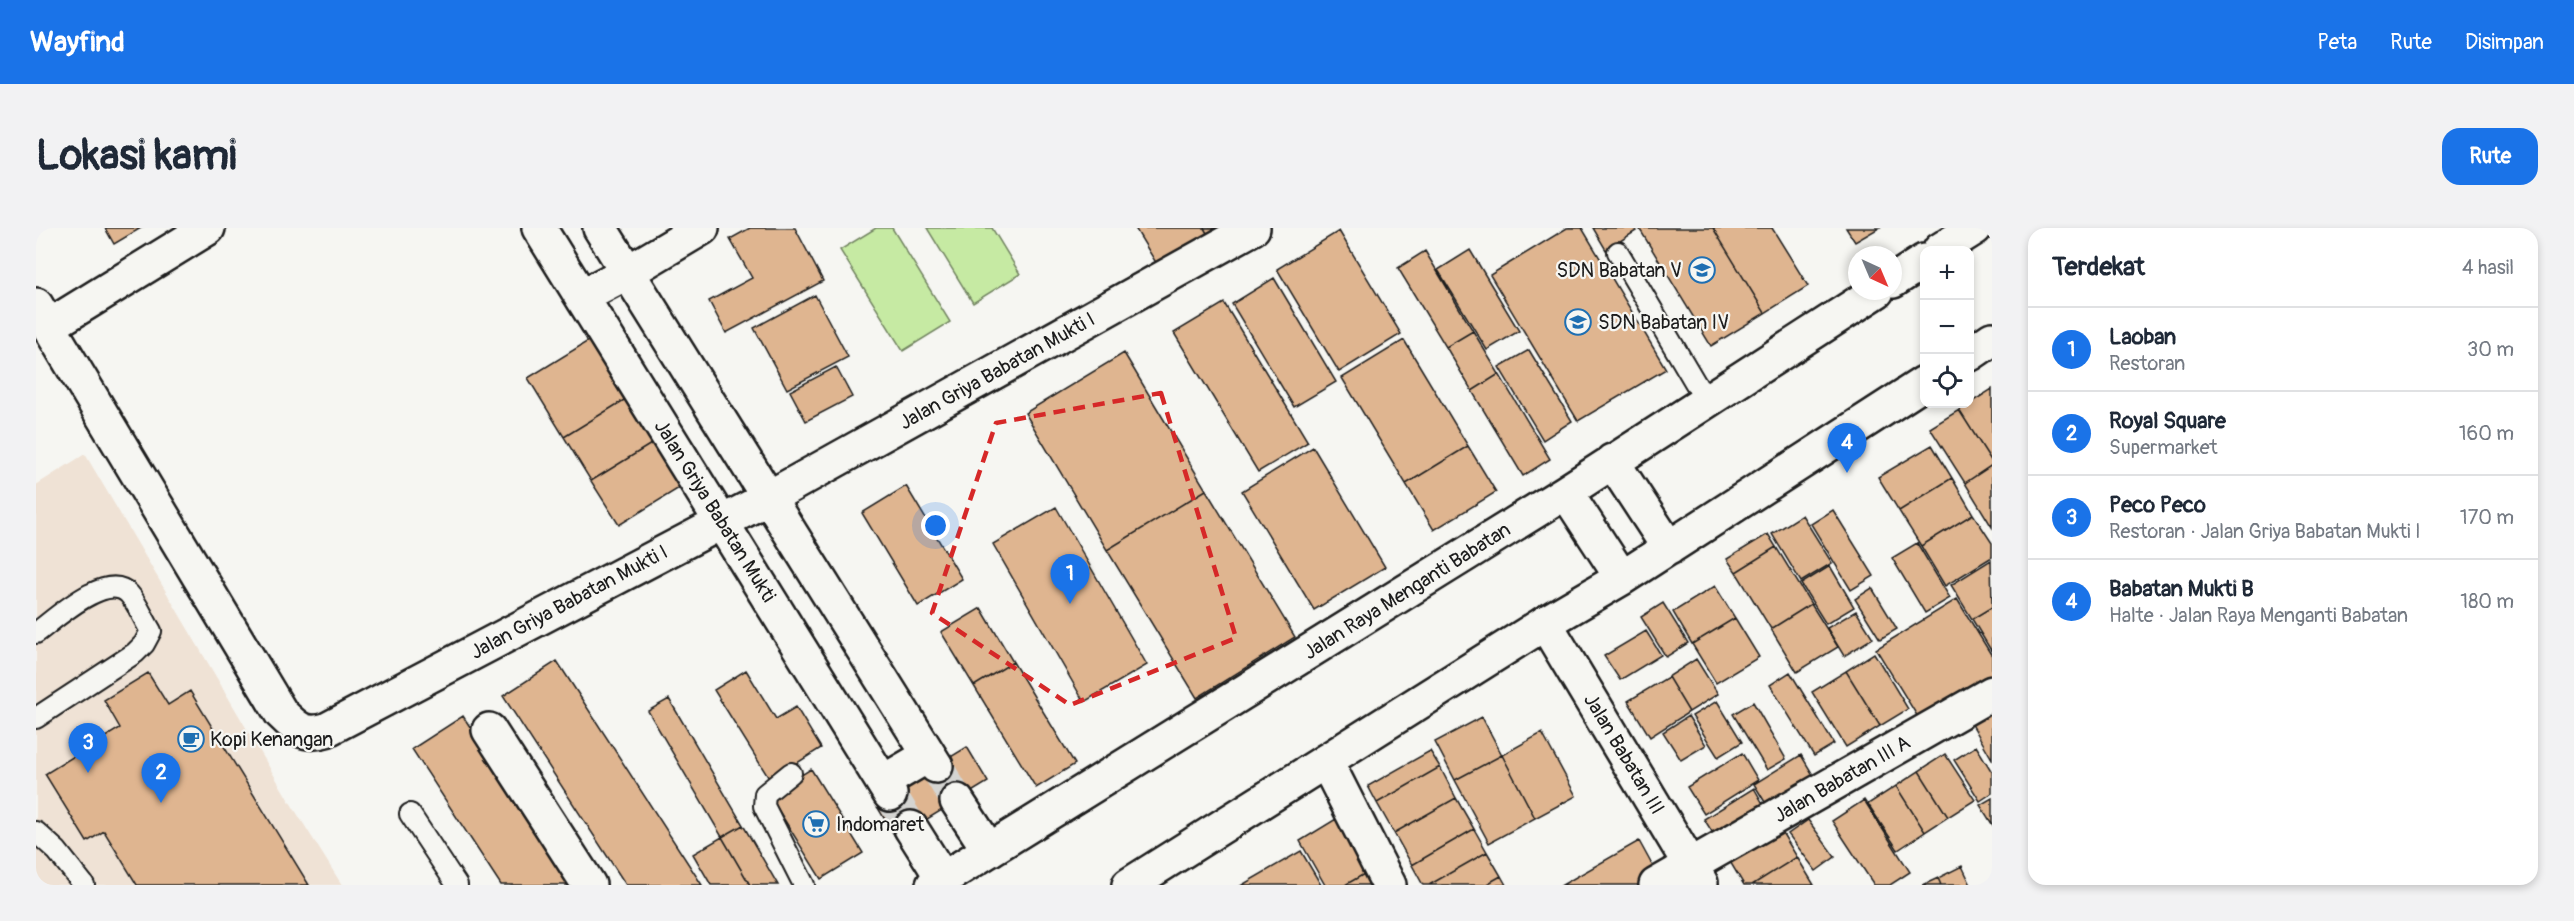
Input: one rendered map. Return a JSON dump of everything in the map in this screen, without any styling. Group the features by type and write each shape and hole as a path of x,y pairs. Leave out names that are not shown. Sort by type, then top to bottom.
{"street":[{"path":"43,316 208,228"},
{"name":"Jalan Griya Babatan Mukti","path":"539,228 886,788 933,760 768,498"},
{"path":"600,228 768,498"},
{"path":"582,296 702,228"},
{"name":"Jalan Griya Babatan Mukti I","path":"43,316 280,713 303,732 314,734 326,730 768,498 1253,228"},
{"path":"1946,246 1975,228"},
{"path":"1902,275 1920,264"},
{"name":"Jalan Raya Menganti Babatan","path":"938,882 1566,492 1863,300"},
{"path":"1974,351 1992,339"},
{"path":"1129,885 1545,623 1615,566 1661,536 1920,385"},
{"path":"1612,461 1661,536"},
{"path":"1566,492 1615,566"},
{"name":"Jalan Babatan III","path":"1545,623 1697,875"},
{"name":"Jalan Babatan III A","path":"1656,885 1697,875 1992,693"},
{"path":"489,730 589,885"},
{"path":"1326,761 1389,885"},
{"path":"957,801 989,850"},
{"path":"911,828 938,882"}],"lane":[{"path":"1618,252 1706,401"},
{"path":"36,633 86,596 104,588 121,588 130,595 151,631 144,644 135,653 36,718"},
{"path":"791,773 765,794 764,806 804,885"},
{"path":"410,814 457,885"},
{"path":"36,832 57,851 84,885"}],"highlighted area":[{"path":"1161,393 1236,638 1070,705 932,613 996,423"}],"shaded area":[{"path":"85,454 288,799 342,885 36,885 36,485"}],"green space":[{"path":"876,228 892,228 950,322 903,351 840,250"},
{"path":"927,228 992,228 1020,274 973,303"}],"building":[{"path":"105,228 141,228 114,244"},
{"path":"750,228 795,228 823,281 726,333 709,301 752,278 730,239"},
{"path":"1135,228 1204,228 1211,240 1161,271"},
{"path":"1204,228 1230,228 1211,240"},
{"name":"SDN Babatan IV","path":"1567,228 1582,228 1666,369 1578,421 1490,275"},
{"path":"1593,228 1634,228 1636,231 1606,250"},
{"name":"SDN Babatan V","path":"1639,228 1713,228 1765,313 1711,346"},
{"path":"1713,228 1772,228 1808,286 1765,313"},
{"path":"1846,228 1879,228 1855,242"},
{"path":"1339,231 1401,334 1339,372 1277,269"},
{"path":"1470,250 1519,331 1487,350 1438,270"},
{"path":"1425,251 1473,331 1446,347 1398,268"},
{"path":"1274,278 1336,382 1294,407 1232,304"},
{"path":"815,295 848,357 787,389 754,328"},
{"path":"1224,303 1308,442 1258,472 1174,333"},
{"path":"1473,331 1499,374 1472,391 1446,347"},
{"path":"593,338 629,397 564,437 528,378"},
{"path":"1404,340 1468,446 1406,484 1342,378"},
{"path":"1529,350 1572,421 1543,440 1499,367"},
{"path":"1124,353 1206,490 1107,550 1025,413"},
{"path":"836,367 852,397 806,421 790,391"},
{"path":"1499,374 1550,459 1523,476 1472,391"},
{"path":"1992,389 1992,462 1959,410 1974,408 1974,400"},
{"path":"629,397 656,441 591,481 564,437"},
{"path":"1959,410 1992,462 1992,465 1965,483 1930,428"},
{"path":"656,441 684,485 619,525 591,481"},
{"path":"1932,445 1952,478 1899,511 1878,477"},
{"path":"1468,446 1496,492 1434,530 1406,484"},
{"path":"1313,447 1385,567 1314,610 1242,491"},
{"path":"1992,465 1992,527 1965,483"},
{"path":"1952,478 1973,514 1921,546 1899,511"},
{"path":"906,486 962,579 918,606 862,513"},
{"path":"1206,490 1295,637 1197,698 1107,550"},
{"path":"1056,507 1147,665 1084,702 993,544"},
{"path":"1833,510 1874,576 1851,590 1811,524"},
{"path":"1973,514 1992,543 1992,557 1945,586 1921,546"},
{"path":"1802,515 1832,563 1801,582 1772,534"},
{"path":"1768,534 1776,547 1736,572 1727,559"},
{"path":"1917,543 1950,598 1925,613 1892,558"},
{"path":"1776,547 1811,604 1771,629 1736,572"},
{"path":"1991,560 1992,607 1972,619 1951,585"},
{"path":"1830,566 1854,607 1826,624 1801,584"},
{"path":"1715,586 1735,618 1692,644 1673,612"},
{"path":"1872,588 1897,629 1880,639 1855,599"},
{"path":"1957,599 1992,656 1992,685 1924,727 1876,649"},
{"path":"1663,603 1688,643 1666,657 1641,617"},
{"path":"1811,604 1838,647 1797,672 1771,629"},
{"path":"1992,607 1992,652 1972,619"},
{"path":"981,608 1013,662 974,686 941,632"},
{"path":"1856,611 1873,638 1844,656 1827,628"},
{"path":"1735,618 1759,657 1716,683 1692,644"},
{"path":"1646,631 1661,655 1620,680 1604,656"},
{"path":"1874,653 1908,709 1880,726 1846,671"},
{"path":"1696,659 1718,694 1689,712 1668,677"},
{"path":"557,661 702,885 626,885 503,696"},
{"path":"1013,662 1075,764 1036,788 974,686"},
{"path":"746,670 776,719 796,707 821,748 770,780 714,690"},
{"path":"1846,671 1880,726 1846,747 1812,692"},
{"path":"1790,672 1834,744 1814,756 1770,685"},
{"path":"148,673 168,705 190,691 309,885 137,885 104,831 87,842 45,774 120,728 104,700"},
{"path":"1668,677 1689,712 1650,737 1628,701"},
{"path":"669,699 743,825 722,837 648,711"},
{"path":"1717,701 1742,742 1718,757 1692,716"},
{"path":"1753,702 1786,759 1767,770 1733,714"},
{"path":"1992,706 1992,759 1969,719"},
{"path":"463,716 572,885 501,885 412,749"},
{"path":"1688,716 1706,745 1681,760 1663,732"},
{"path":"1482,717 1502,755 1455,780 1435,742"},
{"path":"1542,733 1576,796 1535,818 1502,755"},
{"path":"1976,746 1992,772 1992,793 1980,801 1954,760"},
{"path":"967,747 988,782 896,838 875,803"},
{"path":"1430,751 1440,767 1377,803 1368,786"},
{"path":"1742,753 1758,780 1704,814 1687,787"},
{"path":"1945,754 1975,800 1948,817 1919,771"},
{"path":"1502,755 1535,818 1489,843 1455,780"},
{"path":"1801,755 1821,788 1774,817 1754,784"},
{"path":"1440,767 1456,798 1394,833 1377,803"},
{"name":"Indomaret","path":"811,769 863,853 821,879 769,795"},
{"path":"1919,771 1948,817 1925,832 1896,786"},
{"path":"1896,786 1925,832 1898,850 1868,804"},
{"path":"1754,788 1770,816 1721,846 1704,819"},
{"path":"1456,798 1474,829 1412,865 1394,833"},
{"path":"1992,798 1992,824 1980,805"},
{"path":"1864,800 1910,872 1890,885 1874,885 1832,821"},
{"path":"1336,819 1366,873 1345,885 1325,885 1300,841"},
{"path":"1808,820 1835,857 1816,871 1788,834"},
{"path":"743,825 778,885 750,885 722,837"},
{"path":"1474,829 1487,852 1429,885 1423,885 1412,865"},
{"path":"1780,829 1797,857 1752,885 1744,885 1729,860"},
{"path":"722,837 750,885 711,885 693,854"},
{"path":"1639,841 1657,874 1639,885 1562,885"},
{"path":"1301,851 1321,885 1242,885"},
{"path":"1487,852 1501,876 1485,885 1429,885"},
{"path":"1797,857 1814,885 1752,885"},
{"path":"1962,866 1971,885 1941,885 1938,878"},
{"path":"1366,873 1373,885 1345,885"},
{"path":"1501,876 1506,885 1485,885"},
{"path":"1938,878 1941,885 1923,885"}],"tunnel":[{"path":"936,766 957,801"},
{"path":"890,794 911,828"}],"place":[{"name":"SDN Babatan V","path":"1702,270"},
{"name":"SDN Babatan IV","path":"1578,322"},
{"name":"Babatan Mukti B","path":"1847,473"},
{"name":"Laoban","path":"1070,604"},
{"name":"Kopi Kenangan","path":"191,739"},
{"name":"Peco Peco","path":"88,773"},
{"name":"Royal Square","path":"161,803"},
{"name":"Indomaret","path":"816,824"}]}
